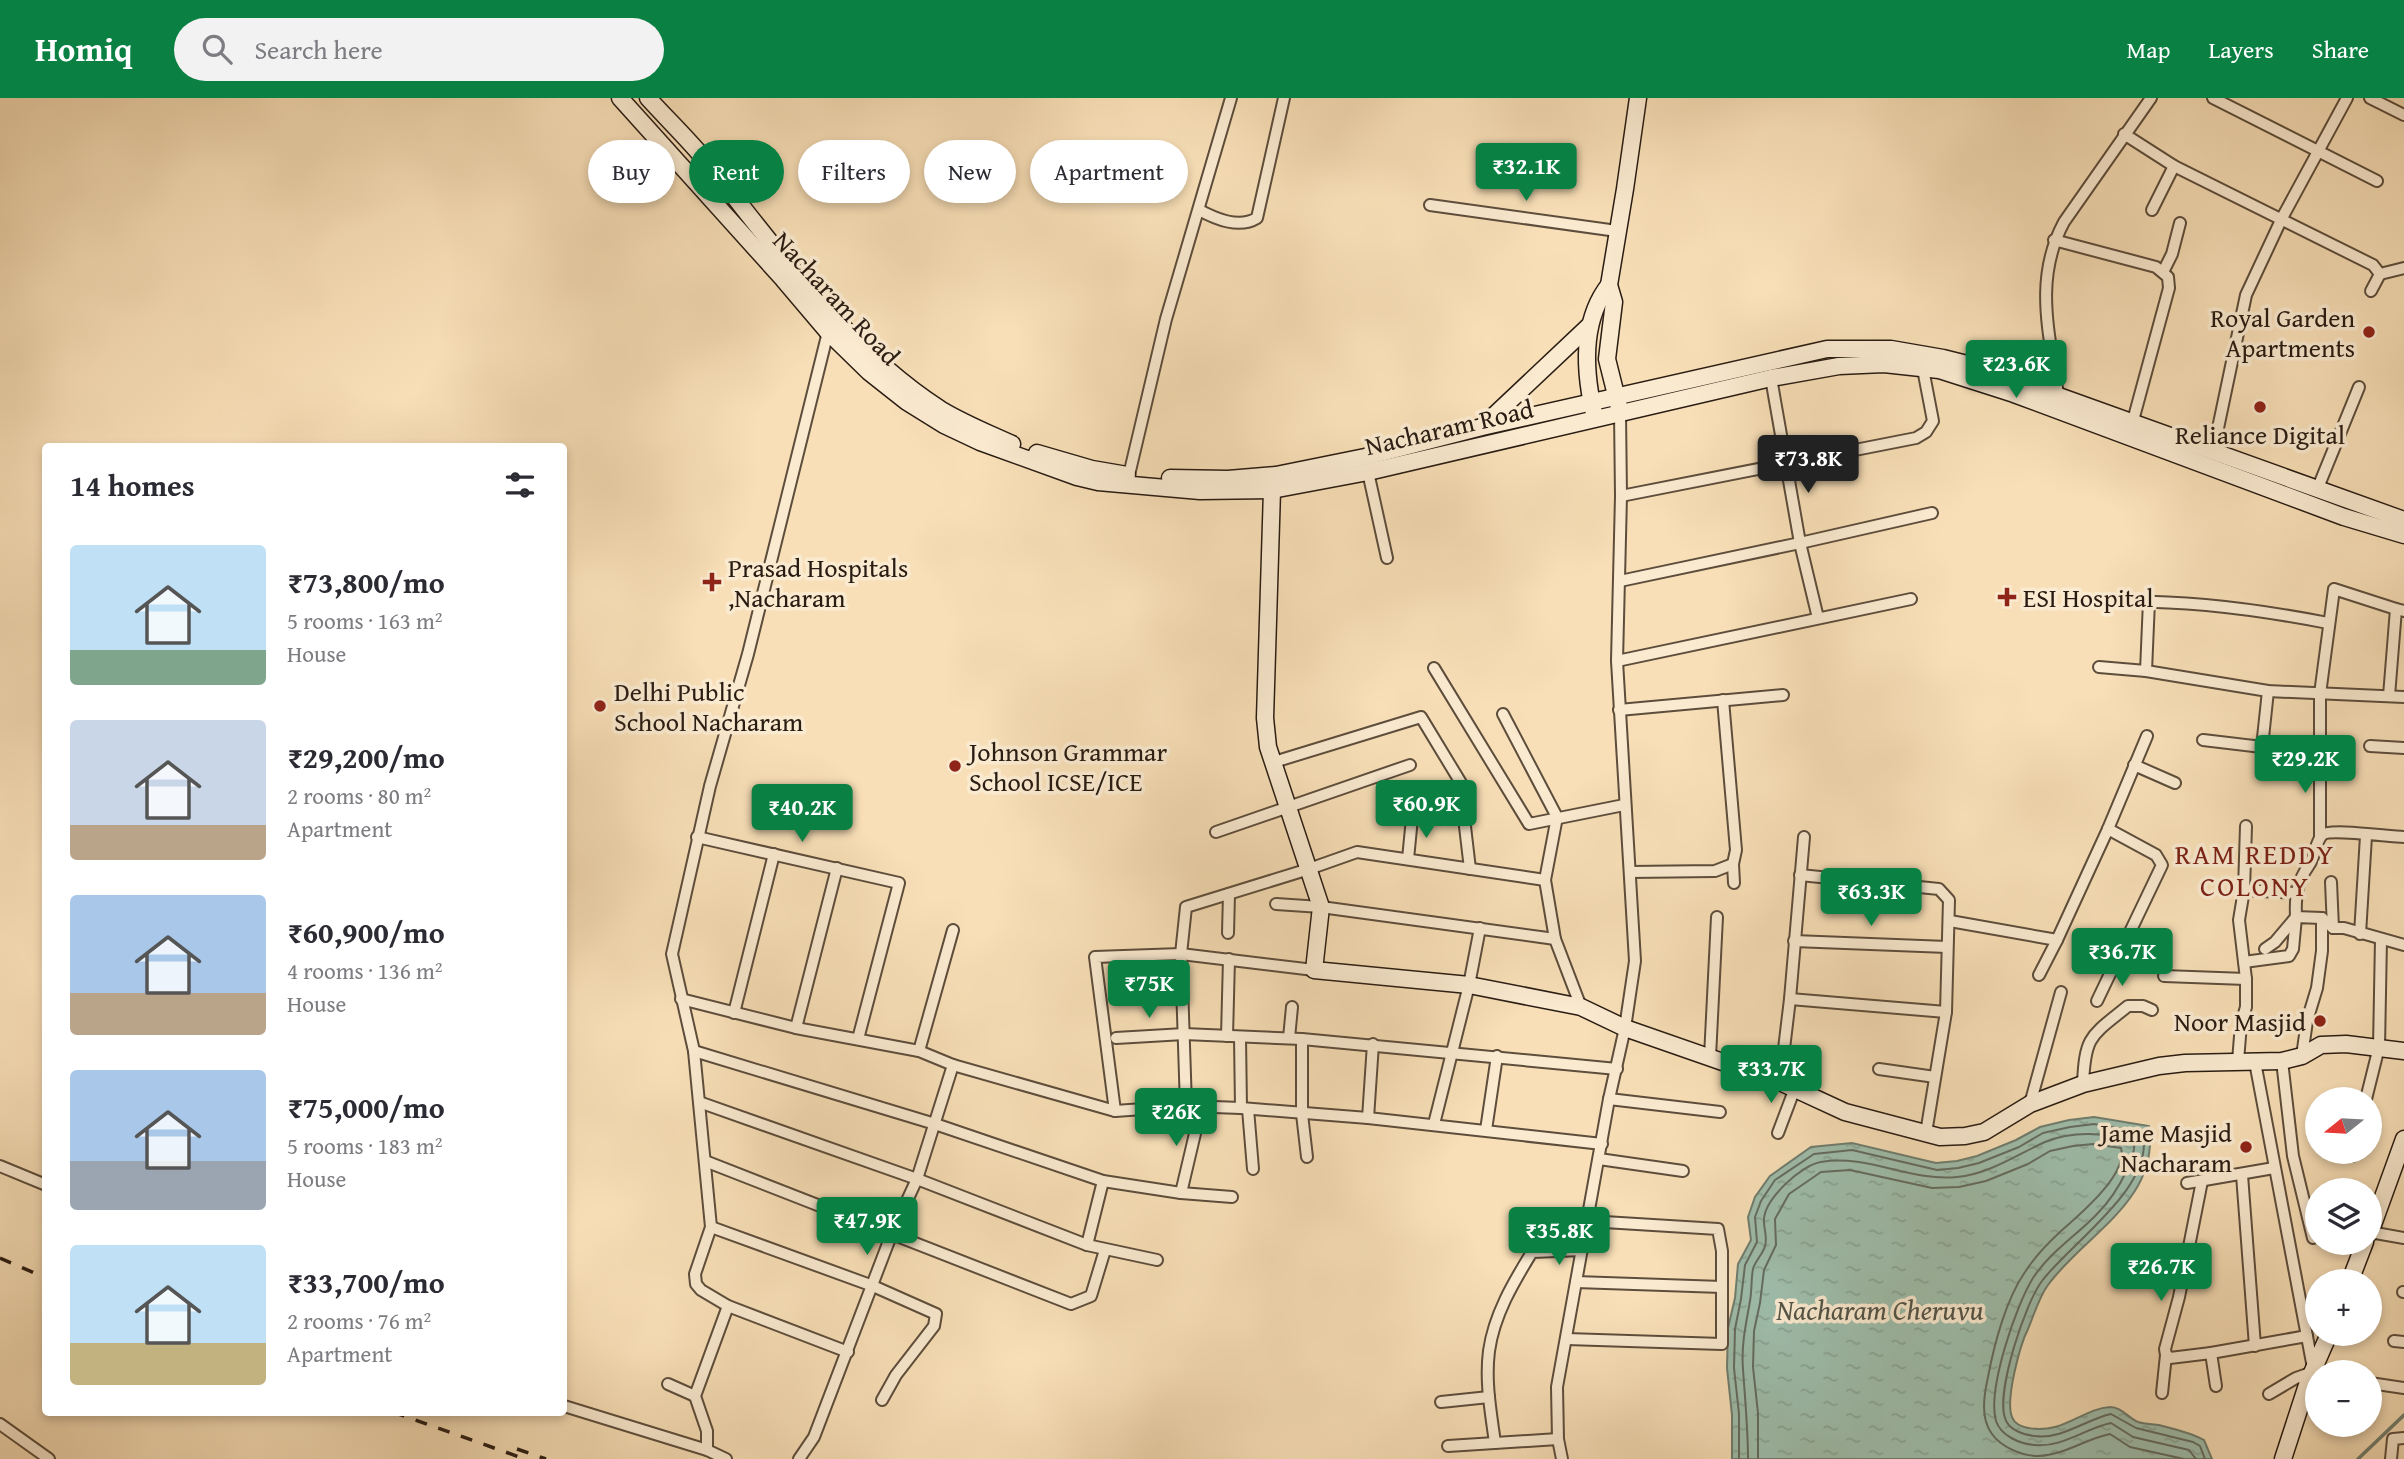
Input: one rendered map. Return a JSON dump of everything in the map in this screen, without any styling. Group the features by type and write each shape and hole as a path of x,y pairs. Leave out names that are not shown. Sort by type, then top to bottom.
{"main road":[{"name":"Nacharam Road","path":"620,98 783,279 833,327 940,409 969,425 1054,459 1129,475 1228,480 1276,475 1365,457 1482,427 1593,411"},
{"name":"Nacharam Road","path":"648,98 704,158 869,372 906,402 944,425 1050,469 1098,482 1200,491 1272,490 1367,472 1827,349 1891,349 1975,366 2058,395 2131,429 2344,517 2404,535"},
{"path":"1618,405 1607,359 1614,302 1609,285 1637,98"},
{"path":"1593,411 1586,365 1590,325 1598,300 1609,285"},
{"path":"1482,427 1590,325"},
{"name":"Nacharam Road","path":"1618,405 1839,366 1884,364 1939,370 2213,452 2404,520"},
{"path":"1272,490 1265,718 1268,747 1321,906 1314,970 1469,985 1581,1007 1625,1028 1787,1085 1845,1112 1940,1137 1984,1132 2030,1104 2083,1084 2158,1066 2282,1060 2302,1056 2321,1045 2379,1047 2404,1051"},
{"path":"2382,1199 2404,1139"},
{"path":"2283,1459 2305,1399"}],"street":[{"path":"1129,475 1166,319 1231,98"},
{"path":"1199,210 1219,219 1244,224 1257,218 1284,98"},
{"path":"2058,395 2044,294 2054,240 2151,98"},
{"path":"2213,98 2377,181"},
{"path":"2213,452 2246,295 2282,218 2347,98"},
{"path":"2370,98 2404,115"},
{"path":"2124,134 2174,166 2373,265 2380,274"},
{"path":"2152,209 2174,166"},
{"path":"1430,205 1617,231"},
{"path":"2163,272 2172,254 2180,223"},
{"path":"2054,240 2156,267 2168,277 2169,288 2131,429"},
{"path":"2380,274 2404,269"},
{"path":"2371,291 2380,274"},
{"path":"833,327 748,654 697,837 672,954 694,1051 711,1227 695,1274 696,1284 728,1307 848,1352"},
{"path":"1621,496 1916,438 1926,432 1933,421 1923,369"},
{"path":"1770,378 1800,543 1818,618"},
{"path":"2317,490 2359,387"},
{"path":"1562,1459 1558,1439 1557,1387 1609,1099 1625,1028 1635,961 1617,661 1621,496 1618,405"},
{"path":"1367,472 1387,558"},
{"path":"1620,581 1932,513"},
{"path":"2244,962 2289,956 2293,948 2296,917 2295,893 2320,837 2320,694 2334,589 2400,610 2389,696"},
{"path":"1617,661 1911,599"},
{"path":"2146,671 2148,601"},
{"path":"2107,602 2148,601 2284,615 2328,623"},
{"path":"2099,667 2146,671 2268,691 2404,697"},
{"path":"1434,668 1530,824 1625,805"},
{"path":"2203,740 2262,747 2268,691"},
{"path":"1619,710 1783,695"},
{"path":"1723,701 1736,850 1733,864 1734,883"},
{"path":"1503,714 1557,817 1545,880 1555,939 1581,1007"},
{"path":"1274,762 1421,717 1461,783"},
{"path":"2039,975 2108,829 2147,736"},
{"path":"2370,746 2404,748"},
{"path":"1216,832 1410,765"},
{"path":"2134,765 2175,783"},
{"path":"1408,859 1412,818"},
{"path":"1464,818 1470,869"},
{"path":"2246,825 2244,891 2239,920 2246,979 2246,1007 2241,1024 2246,1061 2274,1168 2305,1326"},
{"path":"2097,1001 2162,865 2156,855 2108,829"},
{"path":"2320,837 2327,832 2339,831 2367,836 2404,837"},
{"path":"2360,934 2367,836"},
{"path":"697,837 899,884 858,1039"},
{"path":"1778,1133 1787,1085 1790,999 1804,837"},
{"path":"1186,1106 1181,954 1186,907 1357,852 1545,880"},
{"path":"734,1013 774,854"},
{"path":"1630,872 1715,871 1733,864"},
{"path":"796,1028 837,868"},
{"path":"1800,875 1939,889 1950,900 1946,1013 1926,1133"},
{"path":"2331,882 2333,928"},
{"path":"2244,891 2295,893"},
{"path":"1228,933 1229,894"},
{"path":"1276,904 1321,906 1555,939"},
{"path":"1710,1057 1717,917"},
{"path":"2296,917 2322,918 2333,928 2344,928 2404,945"},
{"path":"2265,949 2275,942 2296,917"},
{"path":"2302,1056 2307,1021 2317,988 2322,951 2322,918"},
{"path":"1950,921 2057,940"},
{"path":"1434,1124 1469,985 1480,928"},
{"path":"919,1051 953,930"},
{"path":"2369,1087 2379,1047 2381,939"},
{"path":"1794,941 1947,947"},
{"path":"1115,1111 1095,957 1181,954 1314,970"},
{"path":"1227,1036 1228,959"},
{"path":"2164,976 2246,979"},
{"path":"2030,1104 2061,992"},
{"path":"681,999 796,1028 919,1051 953,1065 1115,1111 1186,1106 1245,1108 1434,1124 1602,1144"},
{"path":"1790,999 1946,1013"},
{"path":"2083,1084 2084,1054 2089,1041 2128,1006 2143,1006 2152,1010"},
{"path":"1289,1038 1292,1007"},
{"path":"1116,1038 1184,1034 1289,1038 1617,1069"},
{"path":"1240,1037 1253,1169"},
{"path":"1302,1039 1301,1114 1307,1157"},
{"path":"1368,1118 1373,1044"},
{"path":"694,1051 935,1124 1103,1181 1181,1193 1232,1197"},
{"path":"1486,1130 1497,1056"},
{"path":"2282,1060 2294,1156 2305,1203"},
{"path":"799,1459 814,1437 892,1233 916,1179 953,1065"},
{"path":"1879,1069 1935,1077"},
{"path":"1609,1099 1720,1112"},
{"path":"699,1102 916,1179 1087,1245 1157,1260"},
{"path":"1181,1193 1197,1125 1198,1106"},
{"path":"1599,1159 1683,1171"},
{"path":"705,1161 1071,1304 1091,1296 1105,1250"},
{"path":"0,1167 42,1183"},
{"path":"2187,1183 2274,1168"},
{"path":"2242,1175 2255,1346"},
{"path":"1087,1245 1103,1181"},
{"path":"2162,1393 2165,1349 2179,1297 2202,1181"},
{"path":"1567,1339 1722,1344 1722,1251 1718,1229 1588,1221"},
{"path":"711,1227 873,1286 936,1314 934,1326 896,1375 882,1400"},
{"path":"2382,1234 2404,1238"},
{"path":"1495,1443 1489,1397 1489,1349 1509,1289 1532,1252 1583,1250"},
{"path":"1576,1282 1722,1287"},
{"path":"707,1450 707,1431 695,1396 728,1307"},
{"path":"2166,1354 2170,1358 2183,1358 2305,1336"},
{"path":"2211,1353 2217,1386"},
{"path":"2269,1394 2296,1377 2305,1375"},
{"path":"668,1384 695,1396"},
{"path":"2382,1384 2404,1388"},
{"path":"1441,1402 1489,1397"},
{"path":"567,1407 707,1450 726,1459"},
{"path":"0,1424 49,1459"},
{"path":"2392,1459 2393,1439 2404,1438"},
{"path":"1448,1446 1558,1439"}],"water":[{"name":"Nacharam Cheruvu","path":"2094,1117 2149,1126 2149,1152 2143,1175 2132,1196 2063,1267 2042,1295 2018,1359 2010,1398 2012,1417 2019,1425 2044,1429 2062,1425 2096,1410 2114,1407 2138,1422 2176,1429 2204,1440 2212,1459 1732,1459 1732,1415 1727,1368 1728,1328 1735,1298 1738,1264 1751,1240 1748,1217 1755,1197 1770,1176 1811,1147 1852,1143 1936,1163 1957,1161 1977,1156 2040,1127"}],"waterway":[{"path":"2358,1459 2404,1415"}],"railway":[{"path":"0,1258 42,1276"},
{"path":"404,1416 525,1459"},
{"path":"517,1449 546,1459"}],"place":[{"name":"Royal Garden Apartments","path":"2369,332"},
{"name":"Reliance Digital","path":"2260,407"},
{"name":"Prasad Hospitals ,Nacharam","path":"712,582"},
{"name":"ESI Hospital","path":"2007,597"},
{"name":"Delhi Public School Nacharam","path":"600,706"},
{"name":"Johnson Grammar School ICSE/ICE","path":"955,766"},
{"name":"Noor Masjid","path":"2320,1021"},
{"name":"Jame Masjid Nacharam","path":"2246,1147"}],"district":[{"name":"RAM REDDY COLONY","path":"2255,869"}]}
